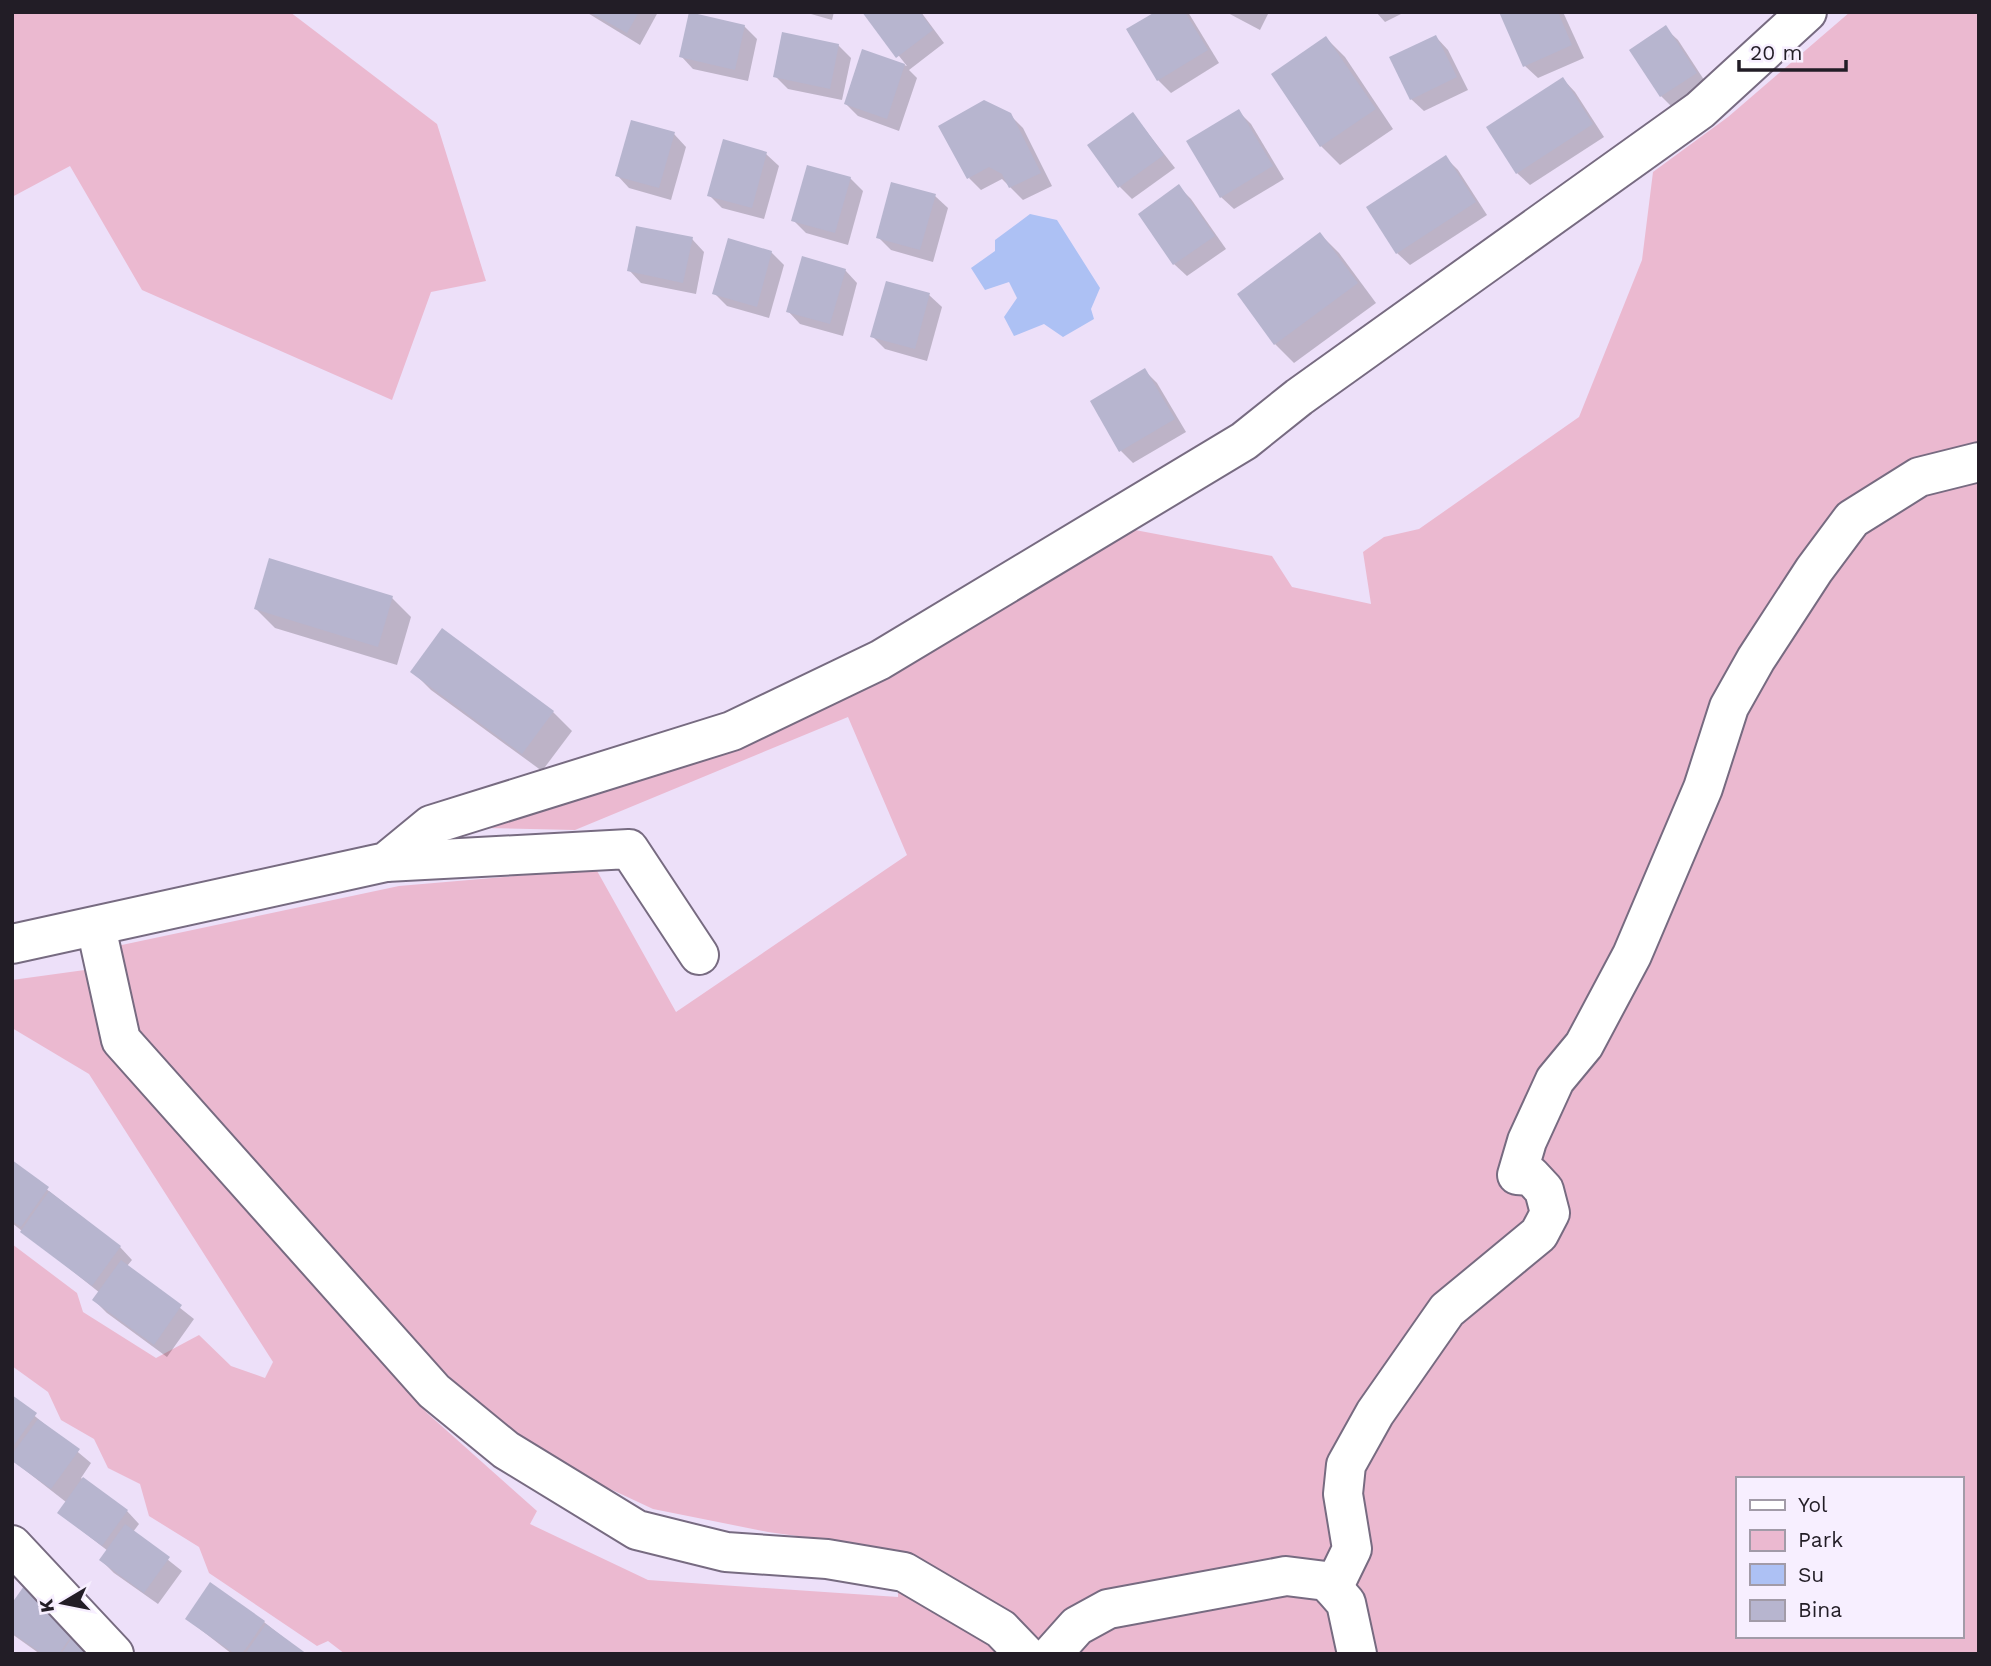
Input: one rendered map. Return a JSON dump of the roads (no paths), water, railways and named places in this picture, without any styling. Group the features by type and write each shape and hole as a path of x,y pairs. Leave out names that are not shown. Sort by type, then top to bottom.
{"street":[{"path":"386,863 431,825 732,731 880,660 1244,441 1299,397 1700,110 1807,12"},
{"path":"1333,1588 1352,1549 1343,1494 1346,1465 1375,1413 1447,1310 1539,1234 1550,1213 1544,1190 1531,1176 1517,1175 1527,1142 1555,1080 1584,1045 1632,955 1703,788 1729,707 1756,659 1814,570 1852,519 1919,477 1979,462"},
{"path":"12,944 386,863 629,849 699,955"},
{"path":"96,927 121,1041 434,1391 506,1450 637,1530 726,1552 827,1559 904,1572 1001,1629 1025,1654"},
{"path":"12,1545 114,1654"},
{"path":"1052,1654 1077,1626 1108,1609 1286,1576 1326,1581 1333,1588 1346,1603 1357,1654"}],"water":[{"path":"1030,214 1057,220 1100,288 1091,309 1094,319 1063,337 1044,324 1014,336 1004,317 1017,298 1009,282 985,290 971,268 995,251 995,240"}]}
